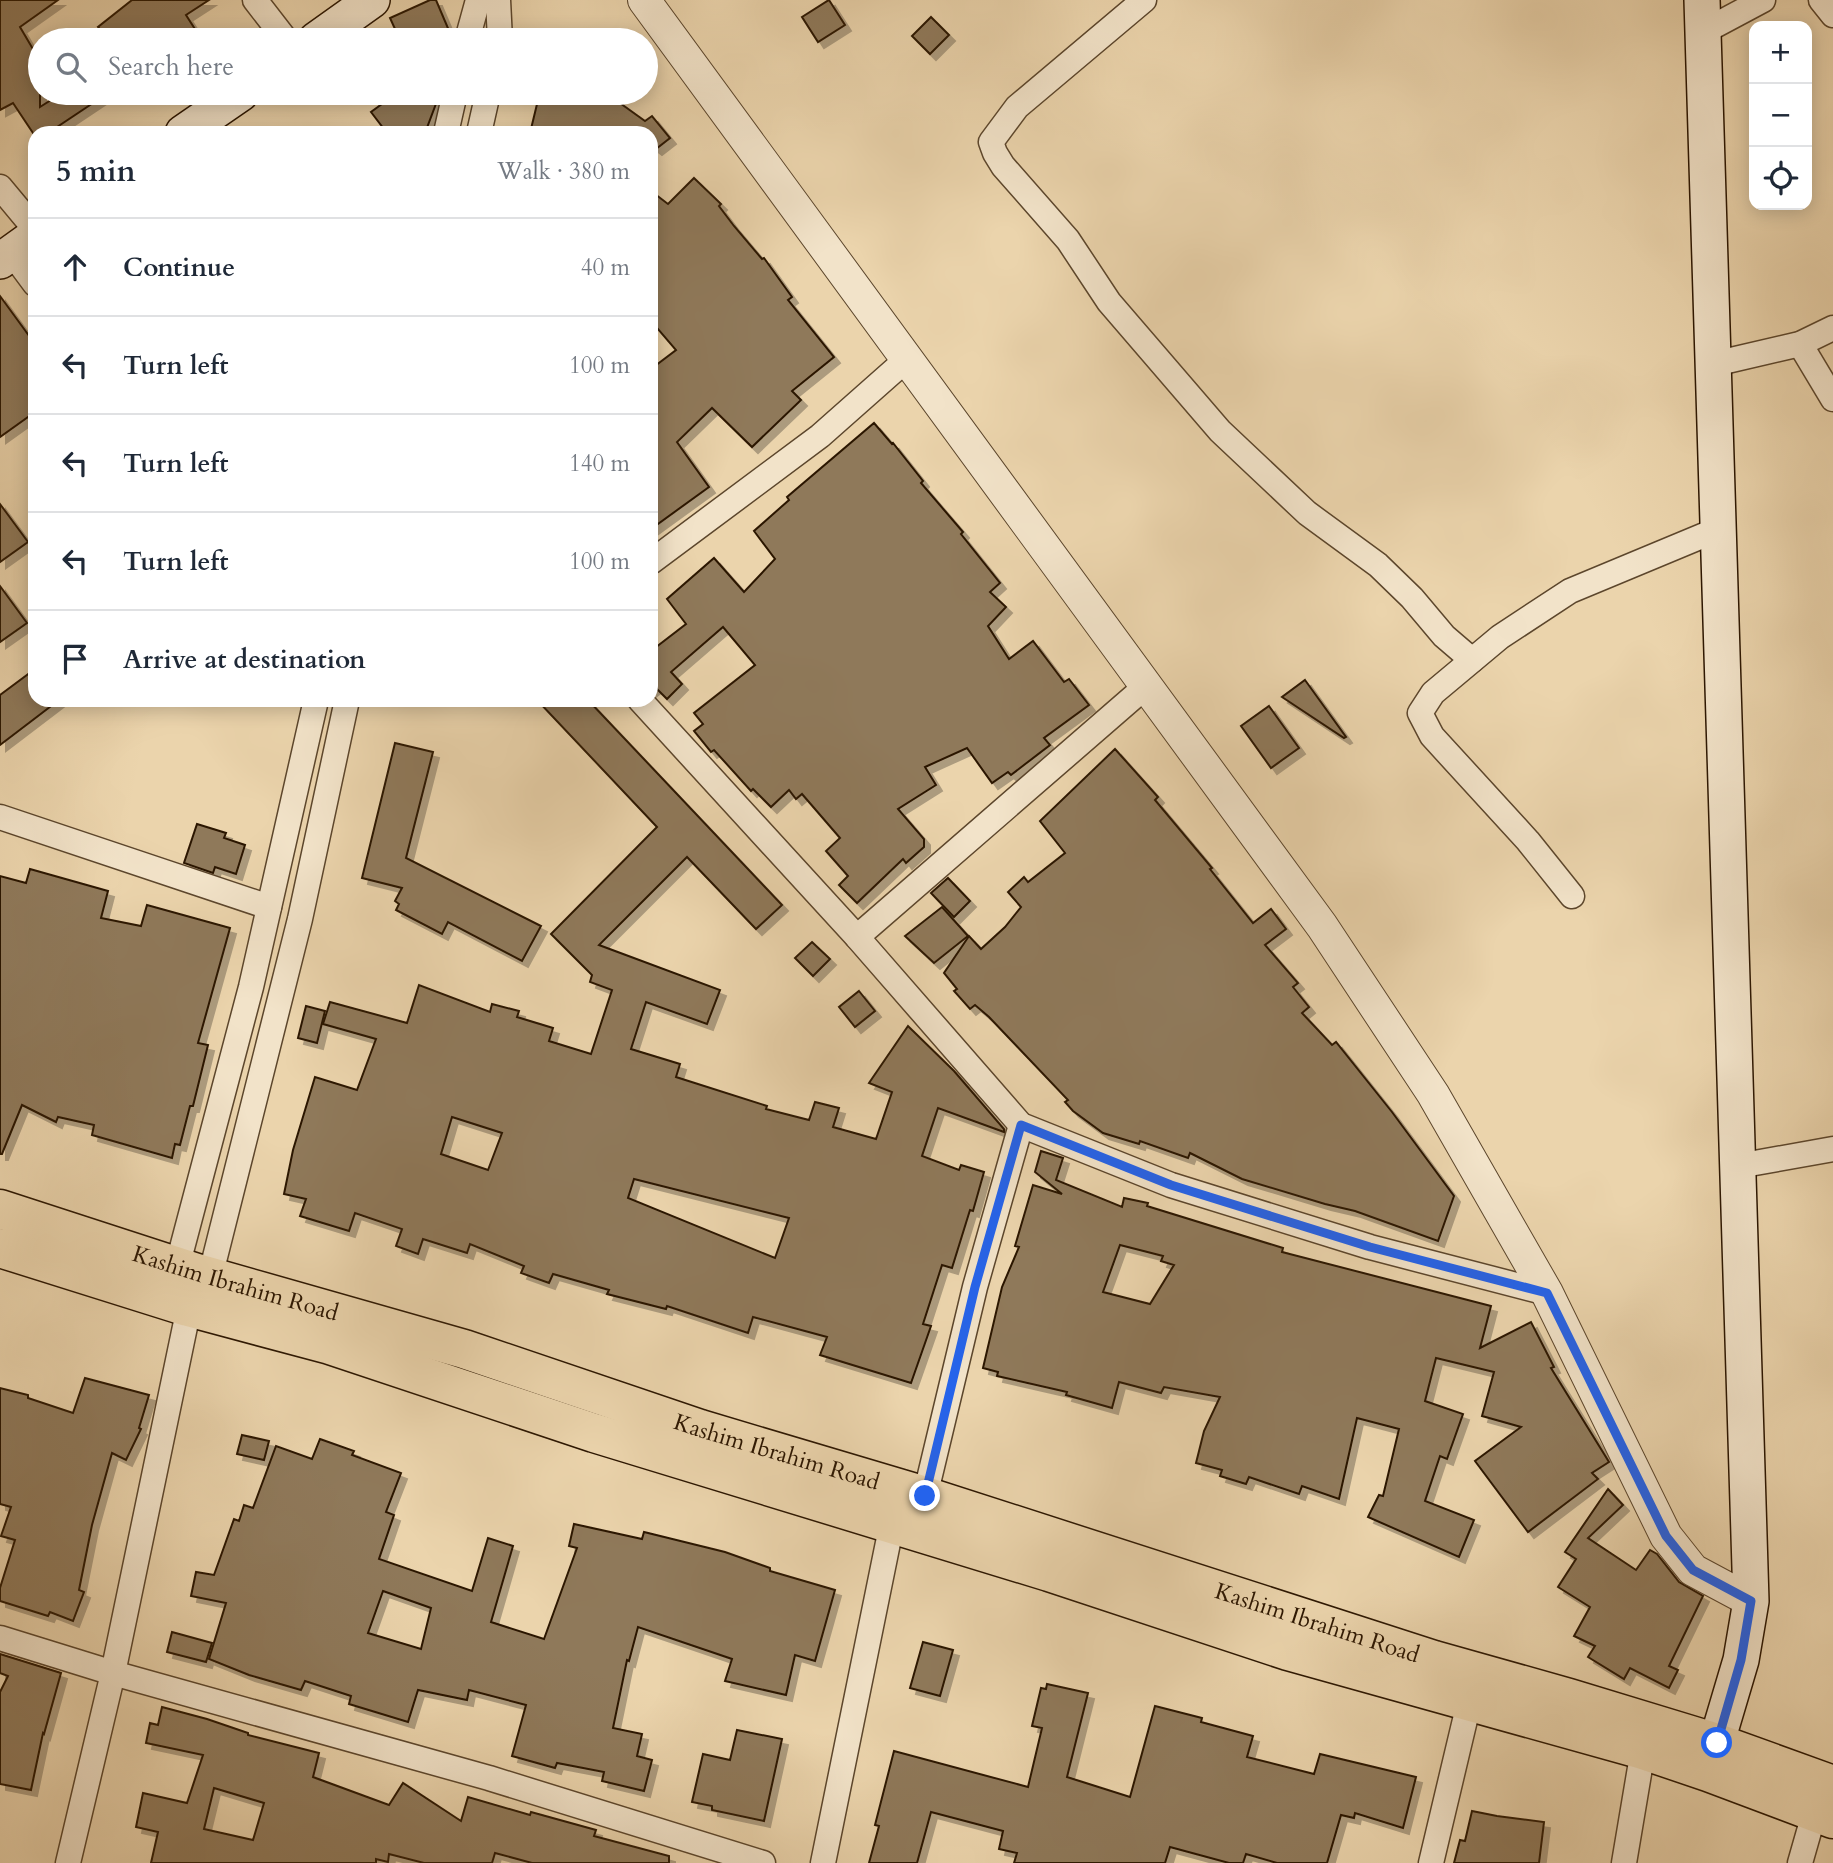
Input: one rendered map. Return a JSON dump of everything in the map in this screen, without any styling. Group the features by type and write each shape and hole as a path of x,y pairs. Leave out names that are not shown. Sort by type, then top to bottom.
{"highway":[{"name":"Kashim Ibrahim Road","path":"0,1209 193,1281 330,1345 594,1433 1049,1572 1288,1651 1643,1751 1712,1757"},
{"name":"Kashim Ibrahim Road","path":"0,1248 193,1281 464,1349 700,1429 925,1496 1434,1660 1569,1698 1826,1800"}],"main road":[{"path":"333,28 372,0"},
{"path":"1703,16 1751,1601 1741,1660 1712,1757"},
{"path":"193,126 224,105"}],"street":[{"path":"255,0 277,28"},
{"path":"470,28 478,0"},
{"path":"498,0 499,28"},
{"path":"644,0 1322,926 1433,1094 1547,1293 1666,1536 1693,1570 1751,1601"},
{"path":"1144,0 1017,107 991,142 995,153 1003,166 1068,240 1108,302 1220,431 1307,513 1378,565 1412,598 1444,636 1472,660"},
{"path":"1703,16 1763,0"},
{"path":"1821,0 1833,15"},
{"path":"448,126 452,105"},
{"path":"481,126 485,105"},
{"path":"0,187 28,266"},
{"path":"1714,364 1800,344 1833,328"},
{"path":"1800,344 1833,399"},
{"path":"658,557 820,436 907,359"},
{"path":"1572,896 1528,841 1432,736 1420,713 1433,693 1500,637 1570,592 1719,528"},
{"path":"857,937 1145,687"},
{"path":"68,1863 113,1673 251,987 314,707"},
{"path":"193,1281 300,919 345,707"},
{"path":"646,707 857,937 1021,1125 1171,1185 1370,1247 1547,1293"},
{"path":"0,817 269,907"},
{"path":"925,1496 975,1287 1021,1125"},
{"path":"1738,1166 1833,1149"},
{"path":"823,1863 892,1524"},
{"path":"0,1638 113,1673 489,1778 763,1863"},
{"path":"1431,1863 1469,1703"},
{"path":"1624,1863 1643,1751"},
{"path":"1800,1863 1826,1800"}],"building":[{"path":"0,0 58,0 20,27 28,41 28,105 90,105 58,126 28,126 13,103 0,110"},
{"path":"132,0 209,0 186,15 194,28 98,27"},
{"path":"430,0 436,0 448,28 395,28 390,18"},
{"path":"829,0 845,25 818,42 802,17"},
{"path":"931,17 949,35 930,54 912,36"},
{"path":"381,105 436,105 428,126 382,126 371,112"},
{"path":"537,105 623,105 645,121 652,116 670,138 658,147 658,126 532,126"},
{"path":"694,178 721,204 719,206 734,226 762,259 764,258 792,297 788,300 834,357 792,391 801,400 752,447 712,408 677,442 709,487 658,524 658,364 676,350 658,329 658,196 668,204"},
{"path":"0,296 28,334 28,417 0,437"},
{"path":"874,423 923,481 921,483 963,532 961,534 1000,583 990,592 1006,607 988,626 1009,659 1033,641 1064,682 1069,679 1089,705 1044,738 1050,745 1011,775 1008,772 992,783 967,748 925,767 936,785 898,809 924,839 924,847 906,863 903,859 857,903 839,885 848,876 826,851 840,838 802,794 796,799 789,790 771,807 753,789 751,791 714,750 711,752 694,731 703,724 694,713 755,665 723,627 671,672 682,684 667,699 658,690 658,646 686,624 667,599 714,558 744,592 775,559 754,531 789,500 787,497"},
{"path":"0,504 28,542 0,562"},
{"path":"0,586 27,623 0,642"},
{"path":"28,674 28,707 50,707 0,745 0,695"},
{"path":"1305,680 1346,737 1282,697"},
{"path":"1269,706 1299,748 1271,768 1241,726"},
{"path":"544,707 595,707 782,905 756,929 687,857 599,945 720,990 707,1024 646,1002 631,1049 680,1064 676,1077 767,1106 766,1109 809,1120 815,1102 839,1108 833,1127 876,1139 892,1092 869,1083 908,1026 954,1071 1004,1129 1004,1132 938,1108 922,1156 959,1170 961,1165 984,1172 952,1268 942,1265 923,1324 931,1326 911,1383 820,1355 827,1337 753,1317 748,1333 667,1306 666,1309 607,1294 609,1290 553,1274 549,1283 521,1273 524,1266 470,1244 467,1253 423,1239 418,1254 396,1246 402,1229 355,1213 349,1231 300,1216 306,1199 284,1194 293,1150 315,1077 357,1090 376,1039 323,1024 330,1002 407,1023 419,985 490,1012 492,1004 519,1011 517,1017 553,1028 549,1041 591,1054 612,990 590,982 592,975 551,934 657,827","holes":["452,1117 502,1133 488,1170 441,1154","634,1179 789,1218 775,1258 628,1198"]},
{"path":"395,743 433,752 406,858 541,926 522,961 448,922 442,934 396,910 399,904 395,901 402,888 362,878"},
{"path":"1115,749 1158,797 1155,800 1212,868 1210,869 1253,923 1271,909 1286,929 1265,945 1298,983 1293,987 1309,1007 1302,1013 1332,1045 1336,1042 1454,1196 1438,1241 1355,1211 1242,1179 1190,1153 1188,1158 1140,1141 1139,1144 1103,1133 1073,1111 1065,1102 1068,1100 989,1017 975,1005 970,1009 954,991 957,989 944,973 969,936 981,949 1005,927 1021,907 1008,892 1024,877 1028,882 1065,853 1040,821"},
{"path":"197,824 226,833 224,838 245,845 236,874 215,867 213,873 184,863"},
{"path":"30,869 108,891 101,918 141,926 147,905 230,928 198,1043 208,1045 193,1106 190,1106 180,1145 175,1144 172,1158 92,1135 94,1125 58,1117 56,1122 22,1105 0,1154 0,876 26,883"},
{"path":"948,878 970,901 954,917 931,893"},
{"path":"942,907 968,936 934,963 905,936"},
{"path":"812,942 830,959 813,976 795,958"},
{"path":"859,991 875,1011 855,1027 839,1007"},
{"path":"306,1006 325,1011 317,1043 298,1038"},
{"path":"1041,1151 1063,1158 1056,1180 1122,1207 1124,1198 1148,1203 1147,1206 1283,1248 1282,1252 1491,1306 1480,1348 1531,1322 1554,1367 1551,1368 1609,1462 1592,1473 1598,1479 1528,1532 1475,1461 1521,1427 1482,1416 1494,1372 1436,1358 1425,1401 1463,1414 1447,1459 1440,1456 1425,1501 1474,1520 1459,1557 1368,1517 1379,1495 1383,1496 1399,1429 1357,1418 1339,1499 1302,1486 1299,1494 1249,1477 1246,1484 1220,1476 1222,1470 1196,1463 1204,1431 1220,1397 1164,1387 1161,1393 1119,1382 1112,1408 1066,1395 1067,1392 997,1376 998,1372 983,1368 1002,1287 1019,1247 1015,1246 1033,1185 1062,1194 1035,1172","holes":["1120,1245 1163,1256 1161,1261 1174,1265 1150,1304 1103,1292"]},
{"path":"85,1378 149,1395 139,1428 141,1429 126,1460 112,1453 92,1525 79,1590 84,1592 73,1621 50,1612 48,1616 0,1601 0,1588 15,1540 1,1536 11,1507 0,1504 0,1388 28,1395 28,1398 73,1413"},
{"path":"242,1435 269,1441 264,1460 237,1454"},
{"path":"320,1439 354,1451 352,1455 401,1473 386,1512 394,1515 379,1559 472,1591 488,1538 513,1546 491,1622 544,1639 577,1548 569,1546 574,1524 642,1539 644,1532 725,1552 770,1568 770,1571 835,1590 815,1661 795,1655 786,1695 725,1681 732,1659 638,1627 629,1661 627,1660 613,1728 642,1734 637,1756 652,1760 644,1791 602,1781 604,1772 557,1763 555,1768 512,1756 526,1705 469,1690 467,1700 418,1690 408,1722 349,1704 351,1696 305,1681 301,1690 249,1675 209,1659 226,1603 191,1596 196,1572 214,1575 234,1519 239,1521 244,1505 253,1508 276,1446 312,1459","holes":["383,1591 431,1608 421,1649 368,1633"]},
{"path":"1608,1489 1623,1505 1588,1538 1636,1570 1650,1550 1657,1554 1679,1582 1703,1596 1669,1666 1678,1670 1669,1688 1630,1668 1624,1679 1588,1657 1595,1646 1574,1636 1590,1607 1558,1587 1576,1559 1565,1552"},
{"path":"172,1632 212,1643 206,1662 167,1652"},
{"path":"923,1642 953,1650 940,1696 910,1688"},
{"path":"0,1654 61,1673 43,1733 31,1790 0,1784 0,1692 8,1676 0,1673"},
{"path":"1047,1684 1088,1693 1067,1777 1130,1797 1155,1706 1202,1718 1201,1722 1253,1736 1247,1757 1314,1774 1320,1754 1416,1777 1403,1828 1355,1813 1354,1818 1341,1815 1327,1863 1277,1863 1246,1854 1243,1863 1229,1863 1170,1847 1165,1863 1014,1863 1017,1853 999,1849 1003,1831 931,1812 917,1863 869,1863 879,1826 875,1825 894,1751 1028,1787 1042,1728 1032,1726 1041,1688 1046,1689"},
{"path":"162,1707 207,1719 248,1735 319,1753 313,1777 389,1805 403,1783 461,1821 468,1797 596,1830 594,1836 669,1856 669,1863 532,1863 495,1853 492,1863 424,1863 389,1854 388,1862 376,1859 376,1863 151,1863 158,1832 136,1827 143,1793 187,1803 203,1755 146,1743 150,1723 158,1725","holes":["214,1788 264,1803 253,1840 204,1829"]},
{"path":"737,1730 782,1739 764,1821 712,1810 712,1806 692,1802 703,1754 730,1760"},
{"path":"1472,1811 1544,1822 1539,1863 1454,1863 1460,1840 1465,1841"}],"route":[{"path":"925,1496 975,1287 1021,1125 1171,1185 1370,1247 1547,1293 1666,1536 1693,1570 1751,1601 1741,1660 1717,1743"}]}
